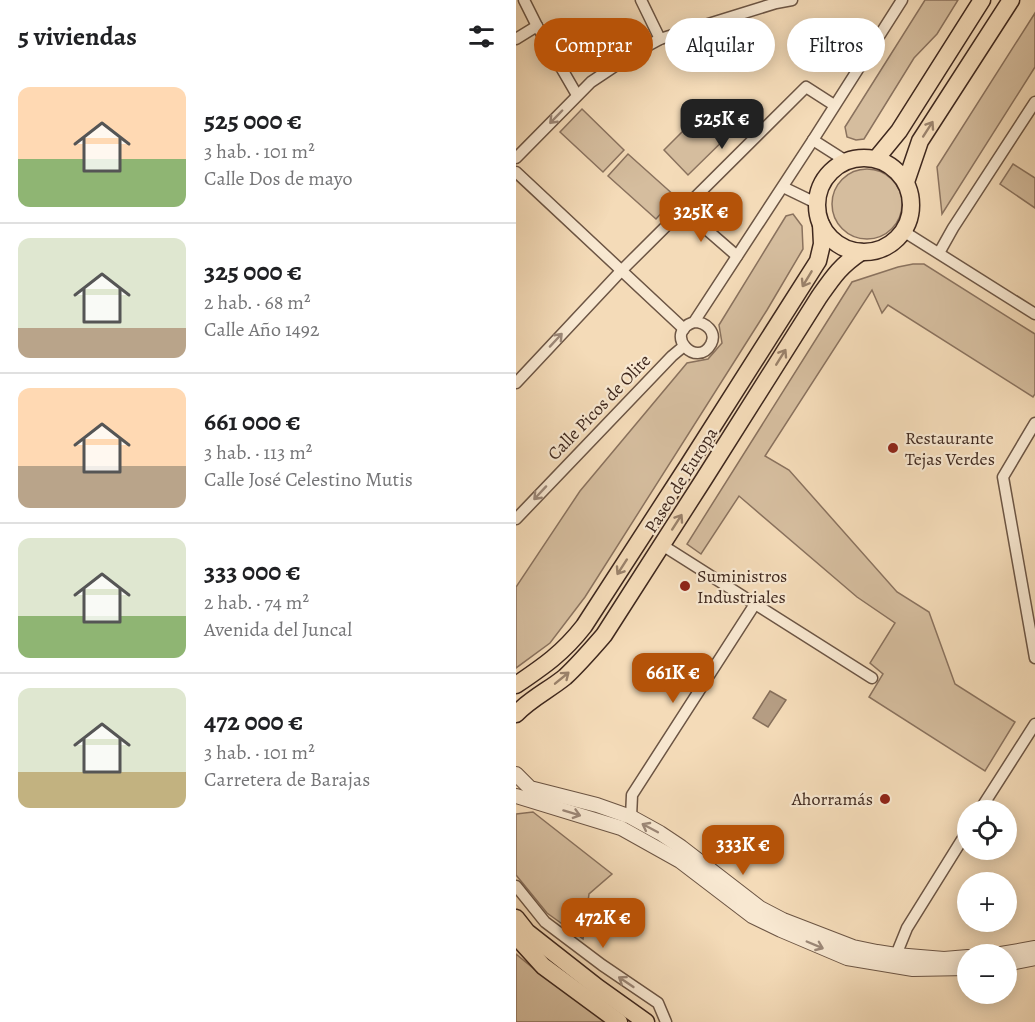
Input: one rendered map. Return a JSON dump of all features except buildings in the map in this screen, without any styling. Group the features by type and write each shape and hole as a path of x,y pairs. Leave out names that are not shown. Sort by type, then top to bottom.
{"main road":[{"path":"876,159 899,131 982,0"},
{"path":"906,182 920,141 1011,0"},
{"path":"876,159 889,164 906,182 911,200 908,224 895,241 881,249 861,252 850,250 830,238 821,224 816,203 820,187 825,177 846,161 876,159"},
{"name":"Paseo de Europa","path":"516,685 547,664 570,644 584,626 818,261 822,244 821,224"},
{"name":"Paseo de Europa","path":"516,714 564,678 604,635 819,297 837,271 861,252"},
{"path":"516,918 527,932 646,1022"},
{"path":"516,936 543,966 619,1022"}],"street":[{"path":"524,0 534,20"},
{"path":"641,0 660,39"},
{"path":"516,158 577,94 636,52 660,39 792,0"},
{"path":"694,322 902,0"},
{"path":"516,39 534,28"},
{"path":"564,72 577,94"},
{"path":"516,383 621,271 806,87 834,105"},
{"path":"939,253 1035,102"},
{"path":"813,140 846,161"},
{"path":"516,172 684,329"},
{"path":"783,187 816,203"},
{"path":"683,209 737,256"},
{"path":"903,231 1035,314"},
{"path":"694,322 704,323 712,335 712,341 706,350 701,352 693,352 684,346 681,339 684,329 694,322"},
{"name":"Calle Picos de Olite","path":"516,519 684,346"},
{"path":"1035,423 1003,477 1033,636 1035,658"},
{"path":"662,545 872,678"},
{"path":"631,817 632,795 755,604"},
{"path":"986,800 1035,724"},
{"path":"516,774 530,788 597,805 631,817 681,847 760,908 783,920 853,947 896,955 957,958"},
{"path":"516,796 621,828 680,861 752,916 847,958 913,969 957,968"},
{"path":"896,955 907,928 957,848"},
{"path":"516,886 545,922 658,1003 666,1022"},
{"path":"1017,951 1035,948"},
{"path":"1017,962 1035,958"}],"shaded area":[{"path":"925,0 958,0 937,34 914,58 864,139 856,140 847,137 845,127 880,72 885,72 885,64"},
{"path":"1035,13 1035,67 942,214 937,167"},
{"path":"712,102 737,127 688,175 664,150"},
{"path":"582,109 624,150 603,172 560,132"},
{"path":"628,154 676,197 656,219 608,176"},
{"path":"1013,164 1035,178 1035,208 1000,184"},
{"path":"867,169 880,172 892,179 899,191 902,204 899,217 892,229 880,236 867,239 854,236 842,229 835,217 832,204 835,191 842,179 854,172"},
{"path":"793,214 802,226 803,249 767,310 585,597 550,643 516,668 516,587 580,491 687,363 708,359 722,343 719,325 786,216"},
{"path":"913,264 924,264 1035,334 1035,394 1033,397 888,305 882,313 872,290 765,456 789,470 897,592 929,612 955,684 1015,722 985,771 869,697 883,674 870,663 895,623 857,597 739,496 701,554 687,544 852,282"},
{"path":"770,691 786,700 768,727 753,718"},
{"path":"533,812 612,874 589,894 583,939 547,913 516,875 516,814"},
{"path":"516,954 539,973 608,1022 516,1022"}],"place":[{"name":"Restaurante Tejas Verdes","path":"893,448"},
{"name":"Suministros Industriales","path":"685,586"},
{"name":"Ahorramás","path":"885,799"}]}
